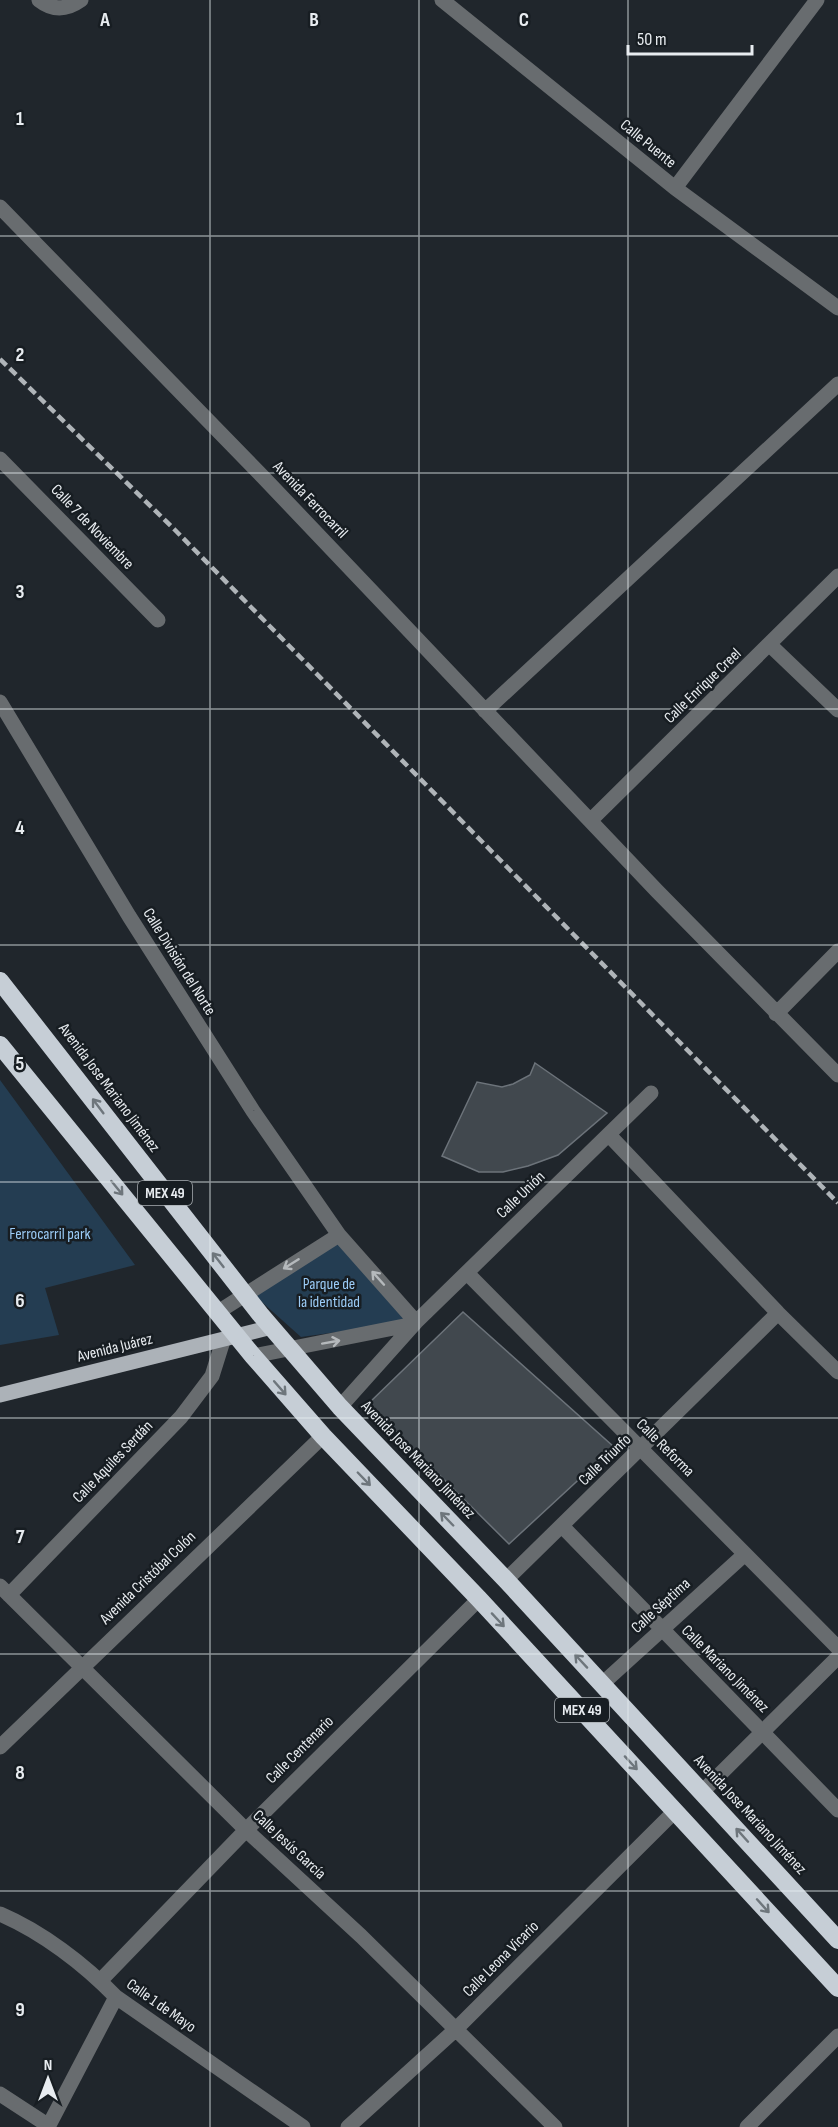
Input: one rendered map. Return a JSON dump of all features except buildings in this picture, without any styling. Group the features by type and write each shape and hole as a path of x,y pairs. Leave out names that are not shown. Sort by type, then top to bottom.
{"highway":[{"name":"Avenida Jose Mariano Jiménez","path":"0,981 290,1350 340,1407 506,1580 838,1940"},
{"name":"MEX 49","path":"0,1045 218,1312 231,1339 253,1356 323,1436 479,1599 838,1988"}],"main road":[{"path":"231,1339 272,1327"},
{"name":"Avenida Juárez","path":"0,1395 231,1339"}],"street":[{"path":"39,0 54,8 63,8 81,0"},
{"name":"Calle Puente","path":"442,0 675,188 838,308"},
{"path":"675,188 817,0"},
{"name":"Avenida Ferrocarril","path":"0,207 279,493 776,1014 838,1075"},
{"path":"485,711 838,384"},
{"name":"Calle 7 de Noviembre","path":"1,462 158,620"},
{"name":"Calle Enrique Creel","path":"591,820 838,576"},
{"path":"770,645 838,710"},
{"name":"Calle División del Norte","path":"0,702 148,946 253,1112 339,1235"},
{"path":"776,1014 838,951"},
{"name":"Calle Unión","path":"340,1407 415,1323 651,1093"},
{"path":"609,1135 778,1313 838,1372"},
{"path":"218,1312 339,1235 415,1323 253,1356"},
{"name":"Calle Reforma","path":"467,1273 838,1648"},
{"name":"Calle Triunfo","path":"506,1580 778,1313"},
{"name":"Calle Aquiles Serdán","path":"5,1591 181,1417 212,1376 231,1339"},
{"name":"Avenida Cristóbal Colón","path":"0,1747 323,1436"},
{"name":"Calle Mariano Jiménez","path":"562,1526 838,1810"},
{"name":"Calle Séptima","path":"602,1684 744,1554"},
{"name":"Calle Jesús García","path":"5,1591 246,1830 361,1936 454,2031 555,2127"},
{"name":"Calle Centenario","path":"100,1981 246,1830 479,1599"},
{"path":"702,1792 764,1733 838,1657"},
{"name":"Calle Leona Vicario","path":"348,2127 454,2031 675,1811"},
{"name":"Calle 1 de Mayo","path":"0,1914 43,1938 100,1981 116,1997 303,2127"},
{"path":"0,2094 49,2127 116,1997"},
{"path":"747,2127 838,2036"}],"green space":[{"name":"Ferrocarril park","path":"0,1080 135,1265 45,1288 59,1335 0,1345"},
{"name":"Parque de la identidad","path":"338,1241 410,1322 301,1337 253,1294"}],"railway":[{"path":"0,359 175,530 838,1203"}]}
